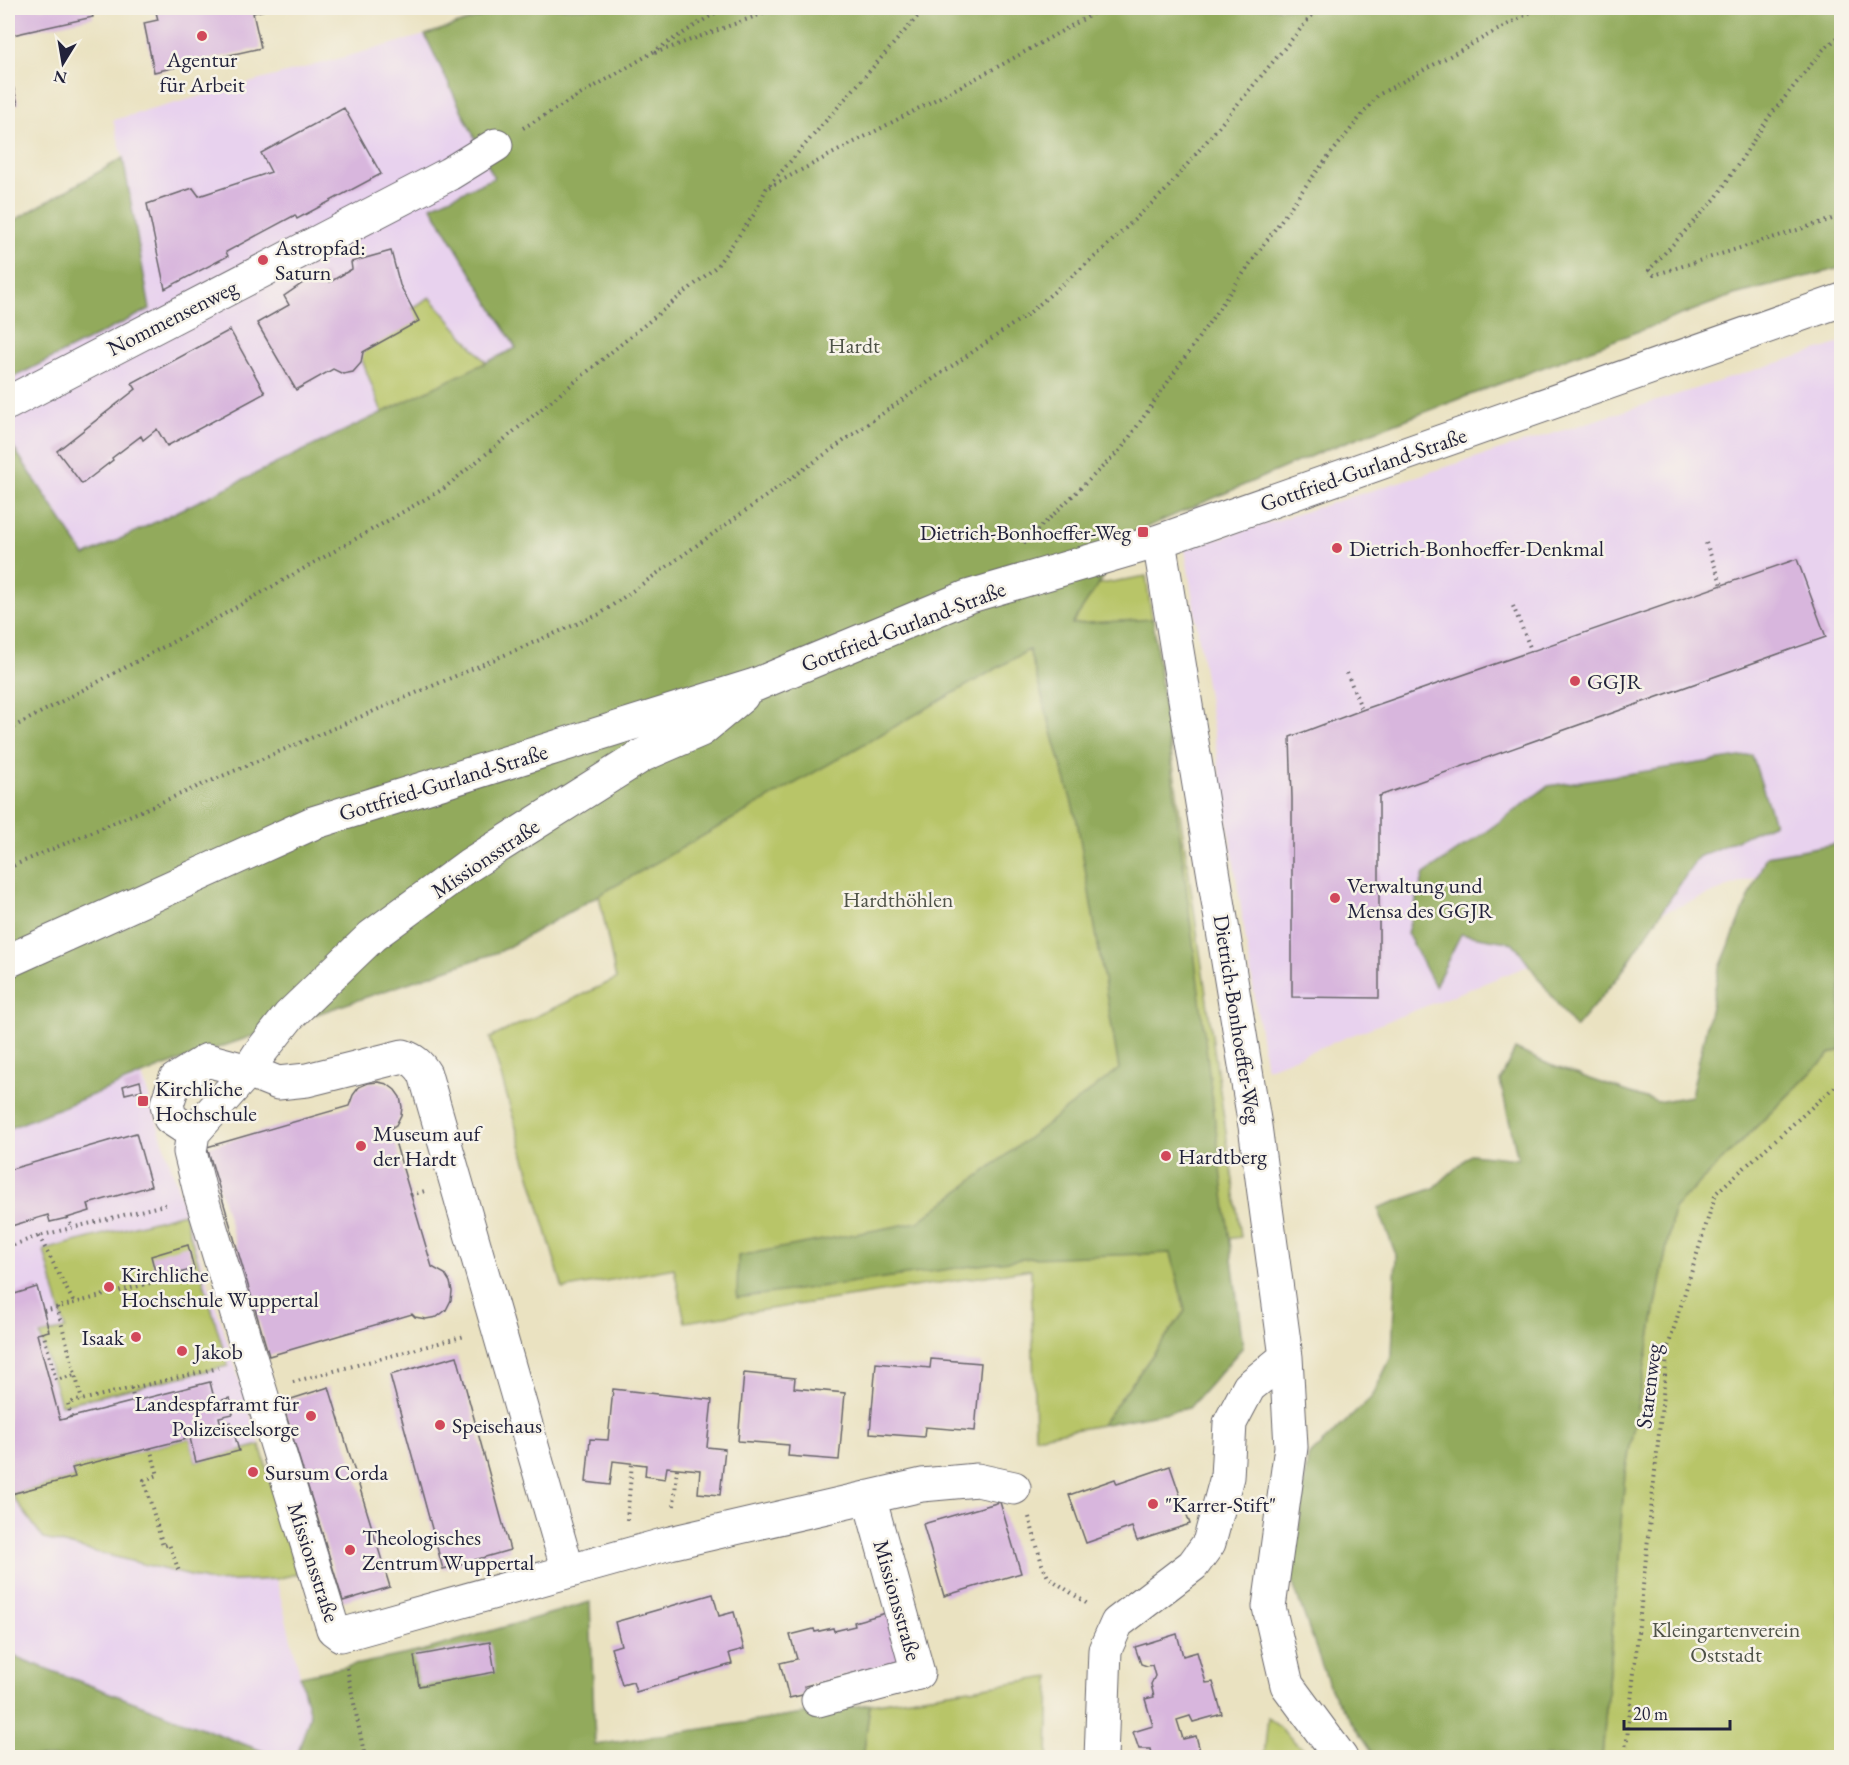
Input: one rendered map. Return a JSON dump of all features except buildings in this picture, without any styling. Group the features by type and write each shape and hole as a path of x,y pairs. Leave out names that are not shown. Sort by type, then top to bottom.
{"street":[{"name":"Nommensenweg","path":"8,403 449,174 496,145"},
{"name":"Gottfried-Gurland-Straße","path":"8,961 313,823 755,685 967,597 1159,541 1842,300"},
{"name":"Dietrich-Bonhoeffer-Weg","path":"1159,541 1254,1114 1286,1357 1292,1447 1269,1607 1287,1684 1341,1758"},
{"name":"Missionsstraße","path":"755,685 701,730 633,761 469,866 372,936 289,1016 248,1071 193,1132 190,1152 201,1196 333,1629 341,1635 670,1543 922,1485 977,1480 1014,1488"},
{"path":"193,1132 170,1118 167,1104 175,1080 207,1060 248,1071 278,1083 307,1080 403,1056 414,1060 421,1066 568,1571"},
{"path":"1101,1758 1105,1650 1118,1623 1193,1565 1209,1543 1227,1477 1230,1423 1249,1387 1286,1357"},
{"name":"Missionsstraße","path":"818,1700 918,1673 869,1497"}],"path":[{"path":"496,145 723,8"},
{"path":"645,57 778,8"},
{"path":"8,730 212,621 443,489 716,267 755,213 766,189 925,8"},
{"path":"766,189 1003,64 1103,8"},
{"path":"8,868 600,614 876,418 1028,314 1099,253 1165,191 1318,8"},
{"path":"1018,547 1122,448 1303,190 1378,95 1538,8"},
{"path":"1842,34 1823,51 1769,117 1716,198 1649,270 1654,275 1842,216"},
{"path":"1706,543 1722,585"},
{"path":"1513,606 1532,652"},
{"path":"1347,673 1362,710"},
{"name":"Starenweg","path":"1625,1758 1668,1347 1716,1193 1842,1080"},
{"path":"411,1195 423,1192"},
{"path":"8,1247 72,1227 201,1196"},
{"path":"67,1218 72,1227"},
{"path":"39,1236 74,1303"},
{"path":"44,1311 190,1273 223,1267"},
{"path":"8,1284 15,1293"},
{"path":"57,1307 82,1400"},
{"path":"43,1332 56,1380 75,1375"},
{"path":"71,1417 68,1403 131,1388 255,1376 470,1335"},
{"path":"131,1388 134,1401"},
{"path":"150,1448 158,1475 144,1480 163,1546 169,1544 180,1574"},
{"path":"624,1556 632,1463"},
{"path":"1031,1521 1042,1564 1048,1577 1118,1623"},
{"path":"341,1635 365,1758"},
{"path":"8,1749 30,1758"}],"shaded area":[{"path":"425,35 494,178 431,207 516,348 85,556 8,439 8,380 149,309 123,158 113,120"},
{"path":"1841,343 1841,848 1728,887 1266,1069 1185,549"},
{"name":"Kirchliche Hochschule Wuppertal","path":"142,1075 260,1445 297,1574 276,1579 310,1715 296,1757 278,1757 8,1654 8,1129"}],"green space":[{"name":"Hardt","path":"507,8 1841,8 1841,268 1734,295 1325,450 1133,533 1072,624 1153,619 1243,1347 1189,1408 1101,1425 1185,1311 1171,1253 1031,1258 737,1298 738,1256 918,1222 1119,1069 1077,821 1029,650 501,951 162,1067 8,1129 8,439 85,556 516,348 431,206 494,178 425,35"},
{"path":"123,158 150,309 8,380 8,224"},
{"name":"Hardthöhlen","path":"430,297 513,394 1042,594 1146,576 1241,1237 1134,1254 1171,1253 1185,1311 1101,1425 1035,1437 1031,1269 685,1322 674,1268 563,1289 490,1038 616,979 570,752 401,462 356,344"},
{"path":"1752,755 1774,823 1698,857 1619,976 1575,1028 1513,943 1461,934 1435,986 1407,933 1424,874 1548,786"},
{"path":"1841,843 1841,1050 1830,1054 1674,1208 1625,1473 1602,1757 1376,1757 1331,1691 1292,1581 1308,1457 1372,1397 1392,1355 1396,1255 1378,1208 1434,1188 1471,1154 1518,1159 1500,1081 1515,1049 1550,1065 1657,1102 1691,1096 1719,970 1766,856"},
{"name":"Kleingartenverein Oststadt","path":"1841,1050 1841,1757 1602,1758 1625,1473 1674,1208 1830,1054"},
{"path":"184,1213 228,1366 61,1405 40,1335 65,1329 44,1250"},
{"path":"190,1438 196,1462 260,1445 297,1574 276,1579 214,1582 44,1539 11,1494 75,1477 72,1468"},
{"path":"590,1602 595,1745 870,1704 863,1757 296,1758 310,1715 300,1676 422,1651"},
{"path":"8,1654 278,1757 8,1757"},
{"path":"1050,1677 1048,1757 863,1758 870,1704"},
{"path":"1268,1717 1311,1757 1264,1757"}],"place":[{"name":"Agentur für Arbeit","path":"202,36"},
{"name":"Astropfad: Saturn","path":"263,260"},
{"name":"Dietrich-Bonhoeffer-Weg","path":"1143,532"},
{"name":"Dietrich-Bonhoeffer-Denkmal","path":"1337,548"},
{"name":"GGJR","path":"1575,681"},
{"name":"Verwaltung und Mensa des GGJR","path":"1335,898"},
{"name":"Kirchliche Hochschule","path":"143,1101"},
{"name":"Museum auf der Hardt","path":"361,1146"},
{"name":"Hardtberg","path":"1166,1156"},
{"name":"Kirchliche Hochschule Wuppertal","path":"109,1287"},
{"name":"Isaak","path":"136,1337"},
{"name":"Jakob","path":"182,1351"},
{"name":"Landespfarramt für Polizeiseelsorge","path":"311,1416"},
{"name":"Speisehaus","path":"440,1425"},
{"name":"Sursum Corda","path":"253,1472"},
{"name":"\"Karrer-Stift\"","path":"1153,1504"},
{"name":"Theologisches Zentrum Wuppertal","path":"350,1550"}]}
